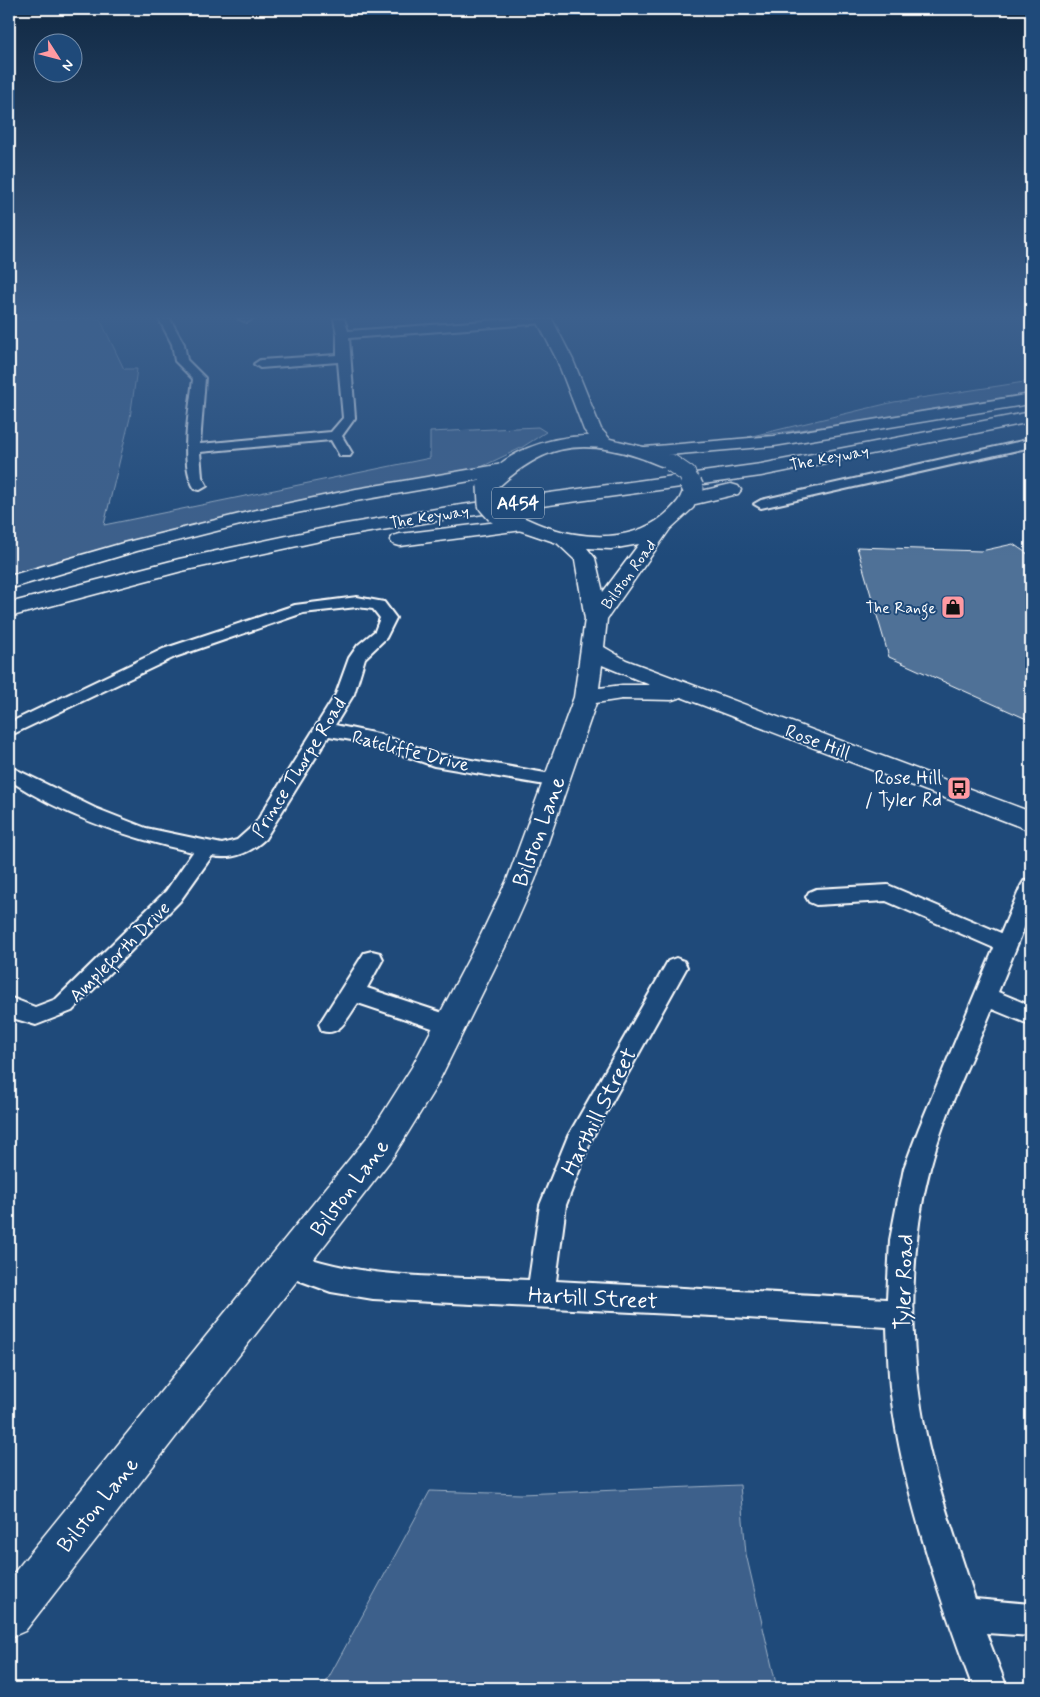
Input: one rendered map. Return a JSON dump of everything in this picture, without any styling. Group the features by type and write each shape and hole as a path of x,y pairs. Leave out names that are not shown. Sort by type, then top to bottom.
{"main road":[{"path":"645,452 774,441 1031,399"},
{"path":"579,400 569,422 530,452 502,470 488,486 489,504 497,513 523,525 564,538 607,543 632,541 662,529"},
{"path":"579,400 593,430 604,443"},
{"name":"The Keyway","path":"9,592 254,532 416,505 755,459 1031,404"},
{"name":"The Keyway","path":"9,610 179,565 334,532 454,512 761,470 1031,417"},
{"path":"530,452 547,446 580,440 645,452 671,463 687,474 692,494 734,490 850,471 1031,429"},
{"path":"9,583 89,557 238,519 336,498 502,470"},
{"name":"Bilston Road","path":"596,619 628,571 692,494"},
{"path":"9,620 158,584 326,551 430,535 523,525"},
{"name":"Bilston Road","path":"564,538 584,558 590,577 596,619 586,697"},
{"name":"Rose Hill","path":"592,650 618,665 1031,822"},
{"name":"Rose Hill","path":"586,697 622,692 655,691 718,702"},
{"name":"Bilston Lane","path":"9,1615 381,1146 424,1077 493,941 521,880 586,697"}],"street":[{"path":"197,398 193,449 195,477 200,486"},
{"path":"193,449 335,436 349,418 347,398"},
{"path":"335,436 345,453"},
{"path":"761,504 1031,443"},
{"name":"Prince Thorpe Road","path":"9,730 90,688 169,653 301,608 358,602 378,605 388,618 387,626 380,637 360,653 350,674 344,694 262,829 252,840 233,850 222,851 142,834 88,813 36,789 9,772"},
{"name":"Ratcliffe Drive","path":"324,729 372,738 434,760 557,781"},
{"name":"Ampleforth Drive","path":"9,1006 20,1012 36,1016 64,1005 173,896 207,848"},
{"name":"Tyler Road","path":"990,1688 963,1615 917,1461 905,1394 900,1314 903,1240 917,1168 931,1128 1031,886"},
{"path":"816,897 888,893 1006,944"},
{"path":"330,1024 353,992 372,959"},
{"name":"Harthill Street","path":"541,1294 553,1204 580,1136 676,967"},
{"path":"353,992 450,1025"},
{"path":"985,996 1031,1016"},
{"name":"Hartill Street","path":"289,1264 344,1283 900,1314"},
{"path":"963,1615 1031,1620"}],"shaded area":[{"path":"9,398 133,398 130,418 104,525 430,458 430,432 538,427 546,432 521,448 477,469 235,516 9,576"},
{"path":"919,398 1000,398 872,420 748,437 894,402"},
{"path":"740,1485 746,1554 777,1688 323,1688 430,1491 521,1494"}],"building":[{"name":"The Range","path":"1013,544 1031,556 1031,721 889,657 857,547 981,551"}],"place":[{"name":"The Range","path":"953,607"},
{"name":"Rose Hill / Tyler Rd","path":"959,788"}]}
